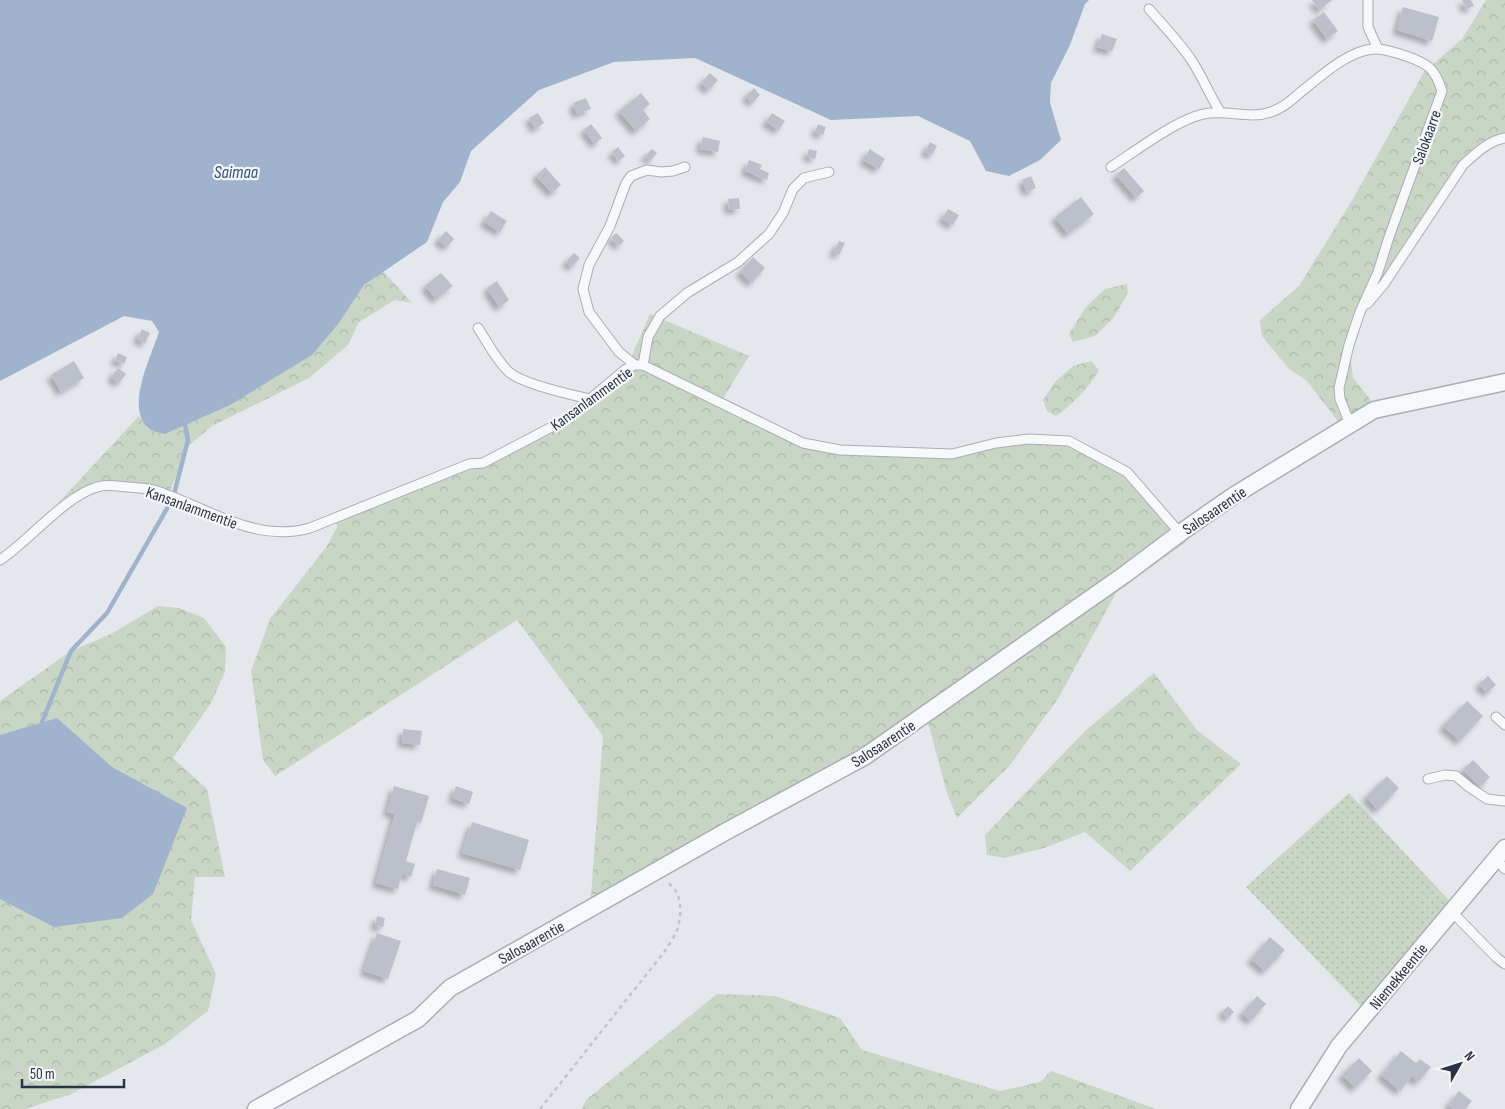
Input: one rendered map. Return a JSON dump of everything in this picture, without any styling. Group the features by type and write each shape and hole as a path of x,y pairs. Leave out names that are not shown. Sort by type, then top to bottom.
{"street":[{"name":"Salosaarentie","path":"256,1109 418,1020 450,988 651,874 864,757 1124,575 1233,496 1374,410 1505,382"},
{"name":"Niemekkeentie","path":"1299,1109 1340,1046 1452,912 1502,859"}],"lane":[{"path":"1368,0 1368,27 1378,49"},
{"path":"1149,9 1189,57 1201,76 1211,98 1224,113"},
{"name":"Salokaarre","path":"1111,167 1194,116 1210,113 1257,115 1271,112 1286,105 1325,73 1353,54 1373,49 1386,49 1415,59 1433,70 1442,91 1378,272 1360,312 1349,344 1339,388 1340,399 1350,424"},
{"path":"1360,312 1384,284 1463,165 1489,144 1505,138"},
{"path":"685,167 661,172 647,170 631,176 626,183 610,226 589,265 583,289 589,312 619,352 639,365 648,337 660,316 687,293 738,262 769,234 783,213 792,189 804,178 829,172"},
{"path":"478,328 499,362 511,374 520,379 563,393 590,399"},
{"name":"Kansanlammentie","path":"0,560 73,500 98,487 110,486 152,490 217,517 252,528 296,532 469,464 484,463 565,420 626,369 639,365 803,443 840,450 952,454 996,443 1029,439 1069,441 1127,472 1180,533"},
{"path":"1496,717 1505,725"},
{"path":"1428,779 1446,775 1456,776 1487,799 1505,801"},
{"path":"1452,912 1505,964"}],"path":[{"path":"540,1109 665,952 678,928 681,903 672,885 651,874"}],"green space":[{"path":"1486,0 1505,0 1505,138 1476,153 1360,312 1349,344 1353,378 1370,399 1374,410 1343,428 1307,381 1289,369 1262,336 1260,320 1299,286 1353,199 1424,72 1462,39"},
{"path":"383,271 412,303 395,300 359,322 348,345 309,378 212,426 188,446 168,496 110,485 87,491 20,544 139,416 148,429 339,323 364,285"},
{"path":"1127,284 1128,293 1114,317 1095,336 1073,342 1069,334 1086,307 1105,289"},
{"path":"650,314 749,356 721,402 803,443 952,454 996,443 1069,441 1127,472 1187,541 1116,593 1059,697 1011,764 957,818 947,793 926,715 590,909 603,736 517,620 275,776 263,760 251,671 270,619 327,546 337,527 335,517 484,463 565,420 626,369"},
{"path":"1091,361 1099,370 1085,390 1056,416 1047,411 1043,400 1055,382 1073,366"},
{"path":"158,606 179,608 204,618 226,647 225,672 211,703 173,758 207,789 225,877 195,877 191,920 216,974 208,1011 165,1044 71,1094 25,1109 0,1109 0,701 71,651 111,634"},
{"path":"1154,673 1197,730 1241,764 1130,871 1085,832 1044,848 1004,858 987,855 985,835 1085,731"},
{"path":"1349,793 1455,907 1368,1013 1246,887"},
{"path":"717,994 775,996 840,1018 862,1050 1000,1091 1040,1082 1051,1071 1156,1109 582,1109 586,1100"}],"water":[{"name":"Saimaa","path":"0,0 1089,0 1085,4 1070,45 1051,83 1050,103 1061,140 1040,160 1009,176 986,171 970,141 918,116 831,120 695,58 614,62 539,90 471,151 460,182 443,202 427,242 364,285 339,323 312,355 230,405 165,434 147,427 141,418 139,406 142,381 159,332 152,321 124,316 0,381"},
{"path":"57,718 112,767 187,808 153,894 122,918 54,927 0,899 0,735"}],"building":[{"path":"1312,0 1332,0 1320,10"},
{"path":"1462,0 1471,0 1474,6 1466,9"},
{"path":"1403,7 1439,17 1432,41 1397,30"},
{"path":"1324,12 1338,31 1327,39 1313,20"},
{"path":"1102,34 1117,39 1112,51 1097,47"},
{"path":"710,73 718,80 709,90 701,83"},
{"path":"754,88 760,95 752,103 746,96"},
{"path":"641,93 650,104 643,110 650,119 636,131 619,111"},
{"path":"586,98 591,109 577,114 573,103"},
{"path":"538,113 544,123 535,129 529,118"},
{"path":"772,113 785,121 779,130 766,122"},
{"path":"591,124 602,138 595,144 584,130"},
{"path":"818,124 826,127 823,135 815,132"},
{"path":"703,137 720,141 718,152 700,149"},
{"path":"930,142 937,146 932,155 925,152"},
{"path":"618,147 625,156 619,161 612,152"},
{"path":"652,149 657,153 650,161 645,156"},
{"path":"809,149 817,151 815,159 807,156"},
{"path":"870,149 885,159 879,169 863,160"},
{"path":"749,160 762,165 760,169 769,173 767,180 745,171"},
{"path":"545,167 561,185 552,193 536,176"},
{"path":"1124,168 1144,191 1136,198 1116,175"},
{"path":"1031,176 1036,188 1027,192 1022,180"},
{"path":"1081,197 1094,214 1068,234 1055,217"},
{"path":"739,198 740,209 729,210 728,199"},
{"path":"948,209 959,215 953,225 942,219"},
{"path":"491,211 507,221 500,232 484,222"},
{"path":"446,231 454,239 447,247 438,240"},
{"path":"616,233 624,241 619,246 611,238"},
{"path":"839,241 845,243 839,255 833,252"},
{"path":"574,253 580,258 572,267 566,262"},
{"path":"753,257 765,268 752,283 740,272"},
{"path":"441,273 453,286 436,299 425,286"},
{"path":"497,281 509,300 499,307 487,288"},
{"path":"142,329 150,333 145,343 137,339"},
{"path":"118,353 127,357 124,364 115,360"},
{"path":"74,361 84,378 61,392 51,375"},
{"path":"118,368 126,374 119,383 111,377"},
{"path":"1488,676 1496,685 1487,693 1479,684"},
{"path":"1467,701 1483,716 1460,741 1443,726"},
{"path":"403,729 422,731 420,745 402,743"},
{"path":"1473,760 1490,777 1480,787 1463,770"},
{"path":"1387,776 1399,788 1378,810 1366,797"},
{"path":"394,786 429,796 421,823 417,822 406,861 415,864 411,877 402,874 398,889 376,883 395,814 387,812"},
{"path":"456,786 473,792 469,804 452,798"},
{"path":"472,822 529,840 520,870 462,853"},
{"path":"437,869 470,878 465,895 433,885"},
{"path":"377,916 385,918 383,927 375,926"},
{"path":"377,933 401,941 388,979 364,971"},
{"path":"1270,937 1285,950 1265,971 1251,959"},
{"path":"1257,996 1266,1004 1251,1021 1242,1013"},
{"path":"1228,1006 1234,1012 1228,1018 1222,1012"},
{"path":"1401,1051 1416,1063 1420,1059 1431,1067 1418,1082 1412,1076 1400,1091 1381,1075"},
{"path":"1359,1058 1372,1071 1355,1088 1342,1075"},
{"path":"1459,1091 1472,1101 1465,1109 1453,1109 1448,1105"}],"waterway":[{"path":"42,722 71,651 107,613 173,498 188,440 185,425"}]}
